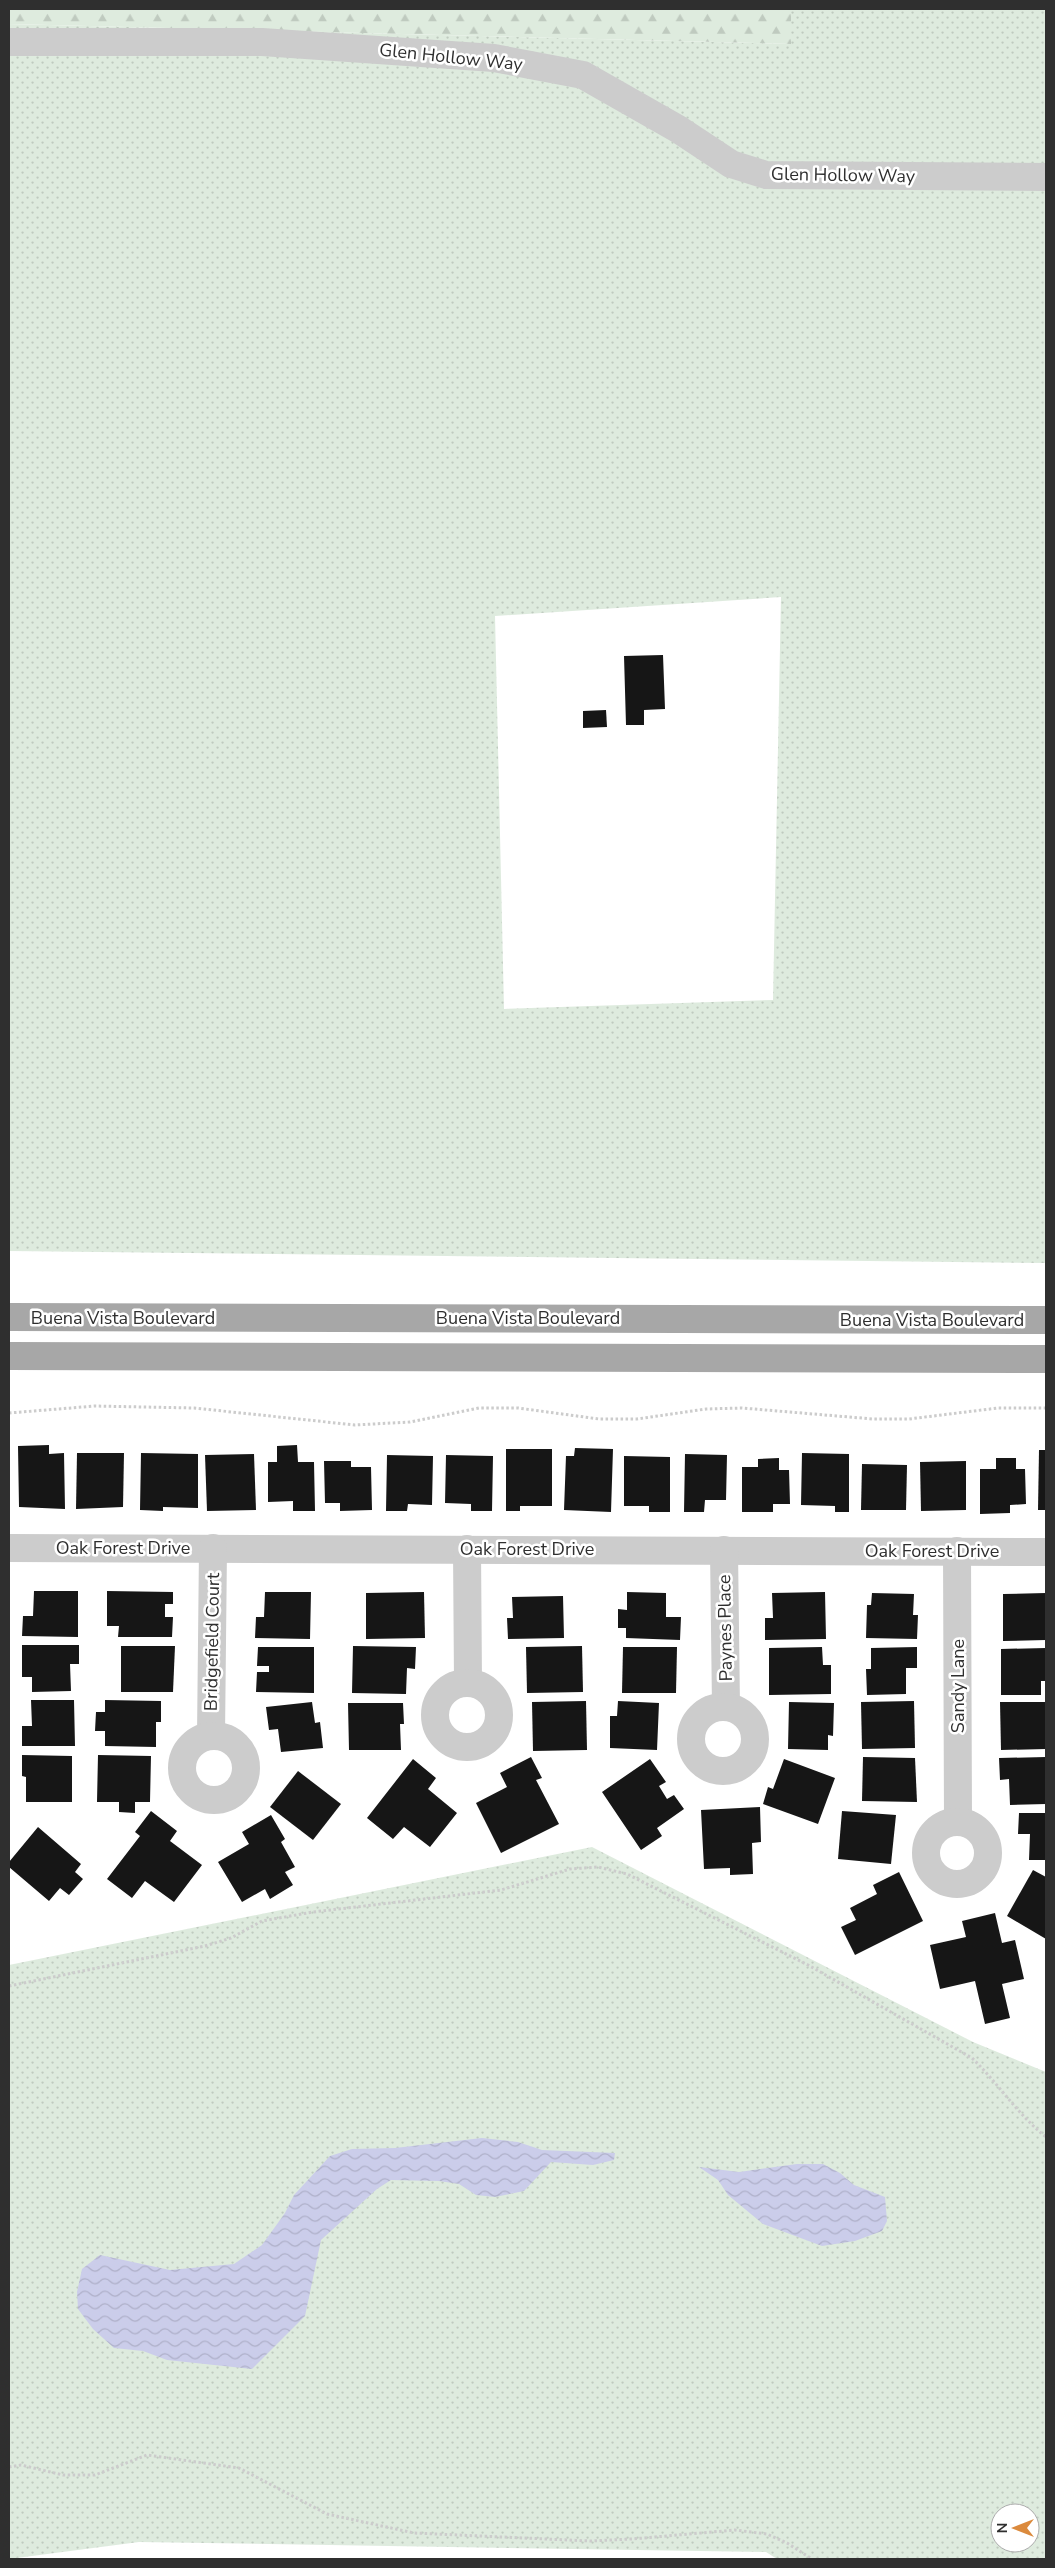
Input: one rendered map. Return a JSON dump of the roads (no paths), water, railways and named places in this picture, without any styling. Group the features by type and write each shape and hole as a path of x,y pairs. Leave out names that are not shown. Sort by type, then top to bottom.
{"main road":[{"name":"Buena Vista Boulevard","path":"9,1317 1046,1320"},
{"path":"9,1356 1046,1358"}],"street":[{"name":"Glen Hollow Way","path":"9,42 262,42 494,58 583,75 678,129 731,164 766,175 1046,177"},
{"name":"Oak Forest Drive","path":"9,1548 1046,1552"},
{"name":"Bridgefield Court","path":"211,1736 213,1548"},
{"path":"467,1549 468,1683"},
{"name":"Paynes Place","path":"724,1550 726,1707"},
{"name":"Sandy Lane","path":"957,1551 958,1821"}],"water":[{"path":"482,2138 518,2142 542,2150 615,2153 614,2160 593,2165 551,2162 524,2191 495,2197 476,2195 459,2184 439,2181 391,2180 377,2189 321,2240 305,2316 252,2369 167,2360 143,2351 114,2348 93,2329 78,2309 77,2292 82,2269 100,2255 170,2270 234,2264 262,2245 285,2213 294,2195 330,2156 352,2149 395,2148"},
{"path":"797,2164 823,2164 840,2173 854,2185 885,2197 887,2221 882,2231 855,2241 822,2246 763,2224 728,2195 718,2180 699,2167 739,2172"}]}
